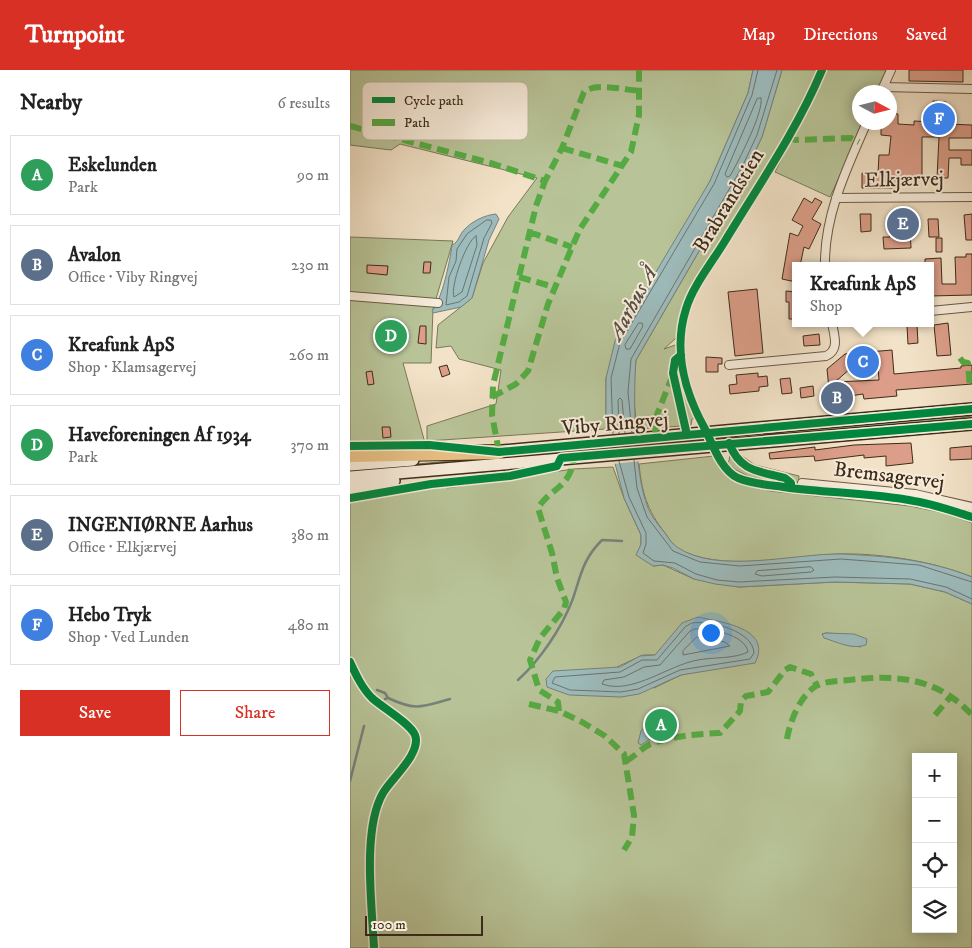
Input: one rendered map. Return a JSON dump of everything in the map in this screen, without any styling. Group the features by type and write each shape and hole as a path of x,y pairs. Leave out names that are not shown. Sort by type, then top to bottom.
{"highway":[{"path":"350,455 500,452"}],"main road":[{"name":"Viby Ringvej","path":"350,477 561,458 640,445 972,409"},
{"name":"Viby Ringvej","path":"640,445 972,424"},
{"name":"Viby Ringvej","path":"350,465 500,452 608,449"},
{"path":"350,488 388,481 496,471 561,458"}],"street":[{"path":"884,85 891,70"},
{"path":"897,90 972,90"},
{"path":"825,262 824,248 830,214 865,130"},
{"name":"Elkjærvej","path":"836,198 972,197"},
{"path":"350,296 438,303"},
{"path":"934,311 972,307"},
{"path":"729,365 826,356 834,351 833,327"},
{"name":"Bremsagervej","path":"802,484 915,494 972,507"}],"green space":[{"path":"350,70 753,70 748,93 710,181 606,378 606,429 427,441 427,426 496,404 501,370 459,359 451,346 436,348 438,325 472,298 483,263 508,217 537,178 400,144 391,150 350,145"},
{"path":"782,70 818,70 779,147 683,305 676,338 664,349 678,344 670,371 682,426 637,429 633,392 636,360 746,170 762,137"},
{"path":"826,70 888,70 881,85 852,85 852,130 861,130 830,197 775,172"},
{"path":"350,237 453,241 433,309 431,363 403,363 425,443 350,442"},
{"path":"676,363 679,363 683,388 696,417 692,419 691,425 689,425 678,385"},
{"path":"972,414 972,416 947,420 632,447 632,445"},
{"path":"617,446 617,449 350,472 350,470"},
{"path":"738,453 755,465 799,476 798,487 792,486 789,478 754,468 739,457"},
{"path":"730,454 745,467 785,480 780,483 750,477 727,463"},
{"path":"714,456 732,478 770,491 910,506 944,513 972,523 972,577 923,562 871,555 838,554 756,561 713,560 694,556 677,548 654,517 646,501 639,464"},
{"path":"613,467 624,498 641,535 641,544 653,566 663,565 694,579 739,587 835,582 910,584 945,592 972,604 972,948 350,948 350,501 421,487 446,485 447,488 573,469","holes":["822,634 854,635 861,647 847,645","643,655 655,655 700,671 681,675 654,688 617,667"]}],"water":[{"path":"753,70 782,70 762,137 746,170 636,360 636,439 645,500 653,517 672,542 677,547 694,555 713,560 734,561 842,554 908,560 956,571 972,577 972,604 945,592 910,584 835,582 739,587 715,584 694,579 663,565 653,566 636,555 641,544 641,535 624,498 606,429 606,378 615,341 710,181 748,93"},
{"path":"496,214 499,219 489,240 472,298 461,307 433,313 432,311 436,306 445,280 452,245 462,232 475,221"},
{"path":"698,617 719,621 751,634 757,642 759,651 755,663 681,675 639,694 621,697 569,695 547,687 546,679 553,671 620,667 640,656 655,655 682,623"},
{"path":"822,634 854,634 867,639 866,645 855,647 839,643 824,638"},
{"path":"646,725 652,726 655,732 650,739 641,745 638,743 641,731"}],"pier":[{"path":"639,430 642,461 612,464 606,433"}],"building":[{"path":"909,70 963,70 963,82 909,81"},
{"path":"933,101 946,102 946,124 972,125 972,138 949,138 949,150 972,150 972,165 961,165 961,158 949,158 948,178 937,178 939,137 922,137 922,179 899,179 899,188 862,188 862,173 878,173 879,155 889,155 891,136 881,135 881,130 897,130 897,114 898,124 914,125 914,121 933,122"},
{"path":"804,198 812,203 815,198 822,202 812,219 821,224 809,249 804,247 801,262 792,262 792,281 782,279 790,233 798,236 803,226 792,220"},
{"path":"909,212 911,248 884,249 883,237 890,237 890,213"},
{"path":"860,214 871,214 871,231 861,232"},
{"path":"972,214 972,240 966,240 964,215"},
{"path":"928,219 938,219 939,237 929,237"},
{"path":"936,238 942,238 942,252 936,252"},
{"path":"966,254 972,254 972,295 934,296 934,262 925,262 925,259 941,258 942,284 956,284 955,257 966,257"},
{"path":"424,262 431,262 430,273 423,273"},
{"path":"367,265 388,266 387,275 367,273"},
{"path":"757,289 763,353 735,356 728,292"},
{"path":"786,291 792,292 792,319 789,319 789,302 786,302"},
{"path":"948,323 951,355 937,356 934,325"},
{"path":"420,326 426,326 426,344 418,343"},
{"path":"907,327 917,327 918,343 908,344"},
{"path":"819,334 820,345 804,346 803,336"},
{"path":"892,350 894,374 961,368 961,366 972,365 972,384 896,390 897,396 864,399 863,394 830,399 827,369 845,354","holes":["878,366 879,380 835,382 851,368"]},
{"path":"706,357 722,358 722,364 718,364 718,372 706,372"},
{"path":"447,365 450,374 442,377 439,367"},
{"path":"372,371 374,384 368,385 366,372"},
{"path":"758,373 758,377 767,376 768,386 759,387 759,391 730,394 729,385 737,384 736,375"},
{"path":"790,378 792,393 782,394 780,379"},
{"path":"813,386 814,396 801,398 800,388"},
{"path":"382,427 390,427 391,437 383,438"},
{"path":"911,443 913,463 886,466 886,456 864,458 864,455 815,461 814,456 770,459 769,453 815,447 815,450 854,445"},
{"path":"972,446 972,459 950,460 950,448"}],"waterway":[{"path":"518,680 542,654 556,633 572,601 586,561 595,547 602,540 622,541"},
{"path":"377,690 385,693 388,698"},
{"path":"385,699 388,698 412,706 432,704 450,699"},
{"path":"350,781 364,726"}],"marked path":[{"path":"492,397 516,384 528,371 548,304 580,229 631,152 639,115 639,70"},
{"path":"403,140 491,163 545,181 562,148 584,92 595,87 641,91"},
{"path":"350,126 362,129"},
{"path":"788,136 795,140 851,138 859,142"},
{"path":"562,148 623,166"},
{"path":"499,452 492,415 493,385 536,206 545,181"},
{"path":"529,232 572,247"},
{"path":"519,277 554,287"},
{"path":"960,358 963,362 968,363 970,388"},
{"path":"655,438 656,417 672,377"},
{"path":"559,711 558,702 539,690 530,660 540,638 564,609 566,602 557,578 552,553 538,508 569,475 574,457"},
{"path":"626,761 653,743 686,736 720,733 740,711 741,701 746,696 768,692 785,670 790,667 811,674 817,686"},
{"path":"787,739 793,717 801,702 810,690 824,683 867,678 916,681 945,693 972,715"},
{"path":"935,715 952,695"},
{"path":"529,704 559,711 582,722 605,736 624,754 634,815 632,837 624,850"}],"cycle path":[{"name":"Brabrandstien","path":"822,70 789,136 698,283 689,301 682,324 681,355 683,371 692,401 722,463 738,478 790,488 899,498 972,517"},
{"path":"681,355 675,360 673,373 687,435"},
{"path":"350,446 429,445 499,452 972,409"},
{"path":"350,498 431,484 510,476 557,466 561,458 972,424"},
{"path":"729,443 733,453 745,465 751,469 785,478 791,483 791,488"},
{"path":"350,662 368,694 408,726 415,735 416,742 414,750 405,766 383,793 372,826 370,890 374,948"}],"place":[{"name":"Hebo Tryk","path":"939,119"},
{"name":"INGENIØRNE Aarhus","path":"903,224"},
{"name":"Haveforeningen Af 1934","path":"391,336"},
{"name":"Kreafunk ApS","path":"863,362"},
{"name":"Avalon","path":"837,398"},
{"name":"Eskelunden","path":"661,725"}],"water label":[{"name":"Aarhus Å","path":"633,303"}]}
